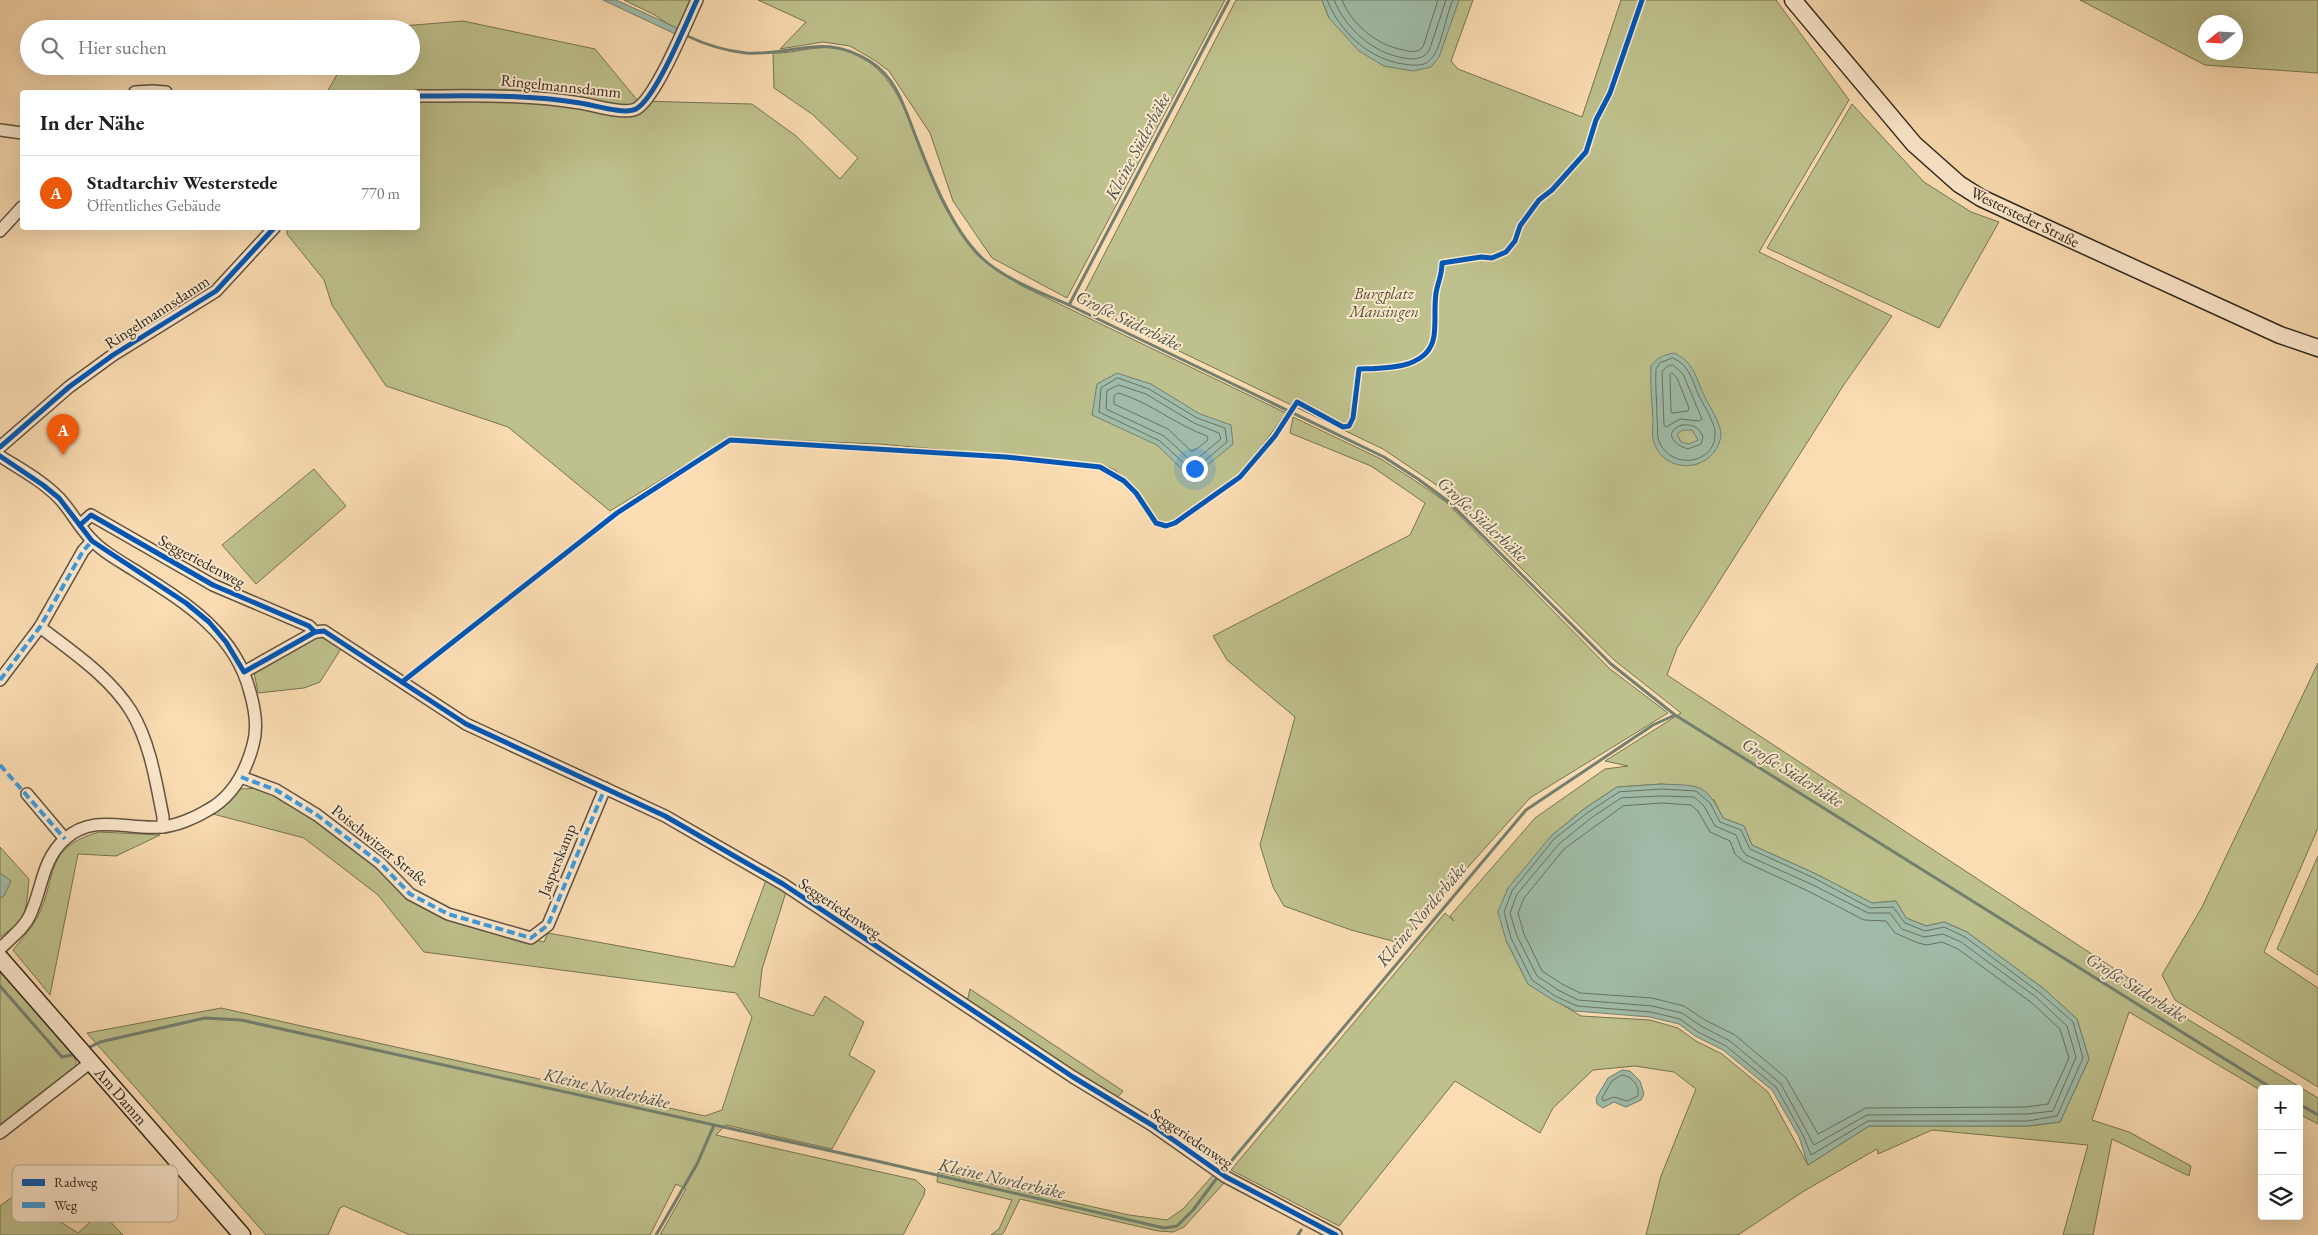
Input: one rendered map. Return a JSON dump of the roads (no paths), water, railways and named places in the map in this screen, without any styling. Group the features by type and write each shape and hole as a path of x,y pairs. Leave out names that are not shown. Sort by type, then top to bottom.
{"main road":[{"name":"Westersteder Straße","path":"1793,0 1914,144 1959,184 1981,198 2280,335 2318,348"},
{"name":"Am Damm","path":"0,958 242,1235"}],"street":[{"name":"Ringelmannsdamm","path":"420,96 488,95 546,98 623,111 637,108 658,84 697,0"},
{"path":"0,130 20,133"},
{"path":"0,231 20,209"},
{"name":"Ringelmannsdamm","path":"0,447 69,387 113,355 216,291 272,230"},
{"path":"0,456 44,485 59,498 92,541 186,603 209,622 226,642 244,672 255,710 255,738 249,760 239,782 210,810 185,821 163,827 97,824 80,828 65,839 46,866 37,900 30,917 0,949"},
{"name":"Seggeriedenweg","path":"80,525 91,515 213,585 309,626 315,632 324,631 466,724 665,816 783,884 1067,1073 1152,1125 1221,1174 1336,1235"},
{"path":"0,680 40,627 83,551 92,541"},
{"path":"40,627 92,668 130,711 151,761 163,818 163,827"},
{"path":"244,672 315,632"},
{"name":"Poischwitzer Straße","path":"241,776 276,790 317,815 380,863 410,894 448,914 531,938"},
{"name":"Jasperskamp","path":"531,938 548,925 605,788"},
{"path":"27,794 65,839"},
{"path":"0,1133 89,1060"}],"water":[{"path":"603,0 616,0 688,33 686,39"},
{"path":"1322,0 1459,0 1439,57 1431,67 1413,71 1384,66 1359,51 1329,18"},
{"path":"1674,353 1689,364 1721,431 1716,449 1709,458 1688,466 1666,459 1658,451 1653,439 1651,366 1663,356","holes":["1683,430 1692,430 1698,440 1689,444 1681,442 1677,434"]},
{"path":"1117,373 1151,384 1200,414 1231,425 1233,444 1204,468 1186,473 1157,445 1092,415 1097,384"},
{"path":"1662,784 1700,788 1711,798 1723,818 1744,826 1752,845 1816,874 1872,903 1896,901 1906,918 1926,926 1944,922 1967,932 2044,989 2077,1019 2089,1059 2060,1122 2028,1126 1869,1126 1808,1165 1799,1137 1772,1090 1723,1050 1695,1036 1679,1024 1650,1017 1575,1011 1528,984 1506,940 1498,912 1508,888 1551,836 1584,809 1617,787"},
{"path":"0,873 11,881 4,896 0,898"},
{"path":"1622,1070 1630,1071 1640,1081 1644,1094 1641,1100 1626,1107 1614,1102 1603,1108 1597,1104 1596,1098 1608,1078"}],"waterway":[{"name":"Kleine Süderbäke","path":"1069,305 1229,0"},
{"name":"Große Süderbäke","path":"685,35 730,51 764,53 824,46 854,53 871,62 887,76 898,93 942,199 960,232 991,266 1024,285 1384,457 1449,502 1611,664 1675,715 2267,1085"},
{"name":"Kleine Norderbäke","path":"1223,1171 1526,810 1653,725 1675,715"},
{"name":"Kleine Norderbäke","path":"0,986 62,1057 76,1054"},
{"name":"Kleine Norderbäke","path":"86,1049 100,1042 205,1018 241,1020 881,1162 1164,1228 1177,1226 1193,1210 1217,1178"},
{"name":"Große Süderbäke","path":"2303,1106 2318,1115"},
{"path":"656,1235 697,1164 714,1125"},
{"path":"1298,1235 1301,1230"}],"place":[{"name":"Stadtarchiv Westerstede","path":"63,455"}],"park label":[{"name":"Burgplatz Mansingen","path":"1384,302"}]}
